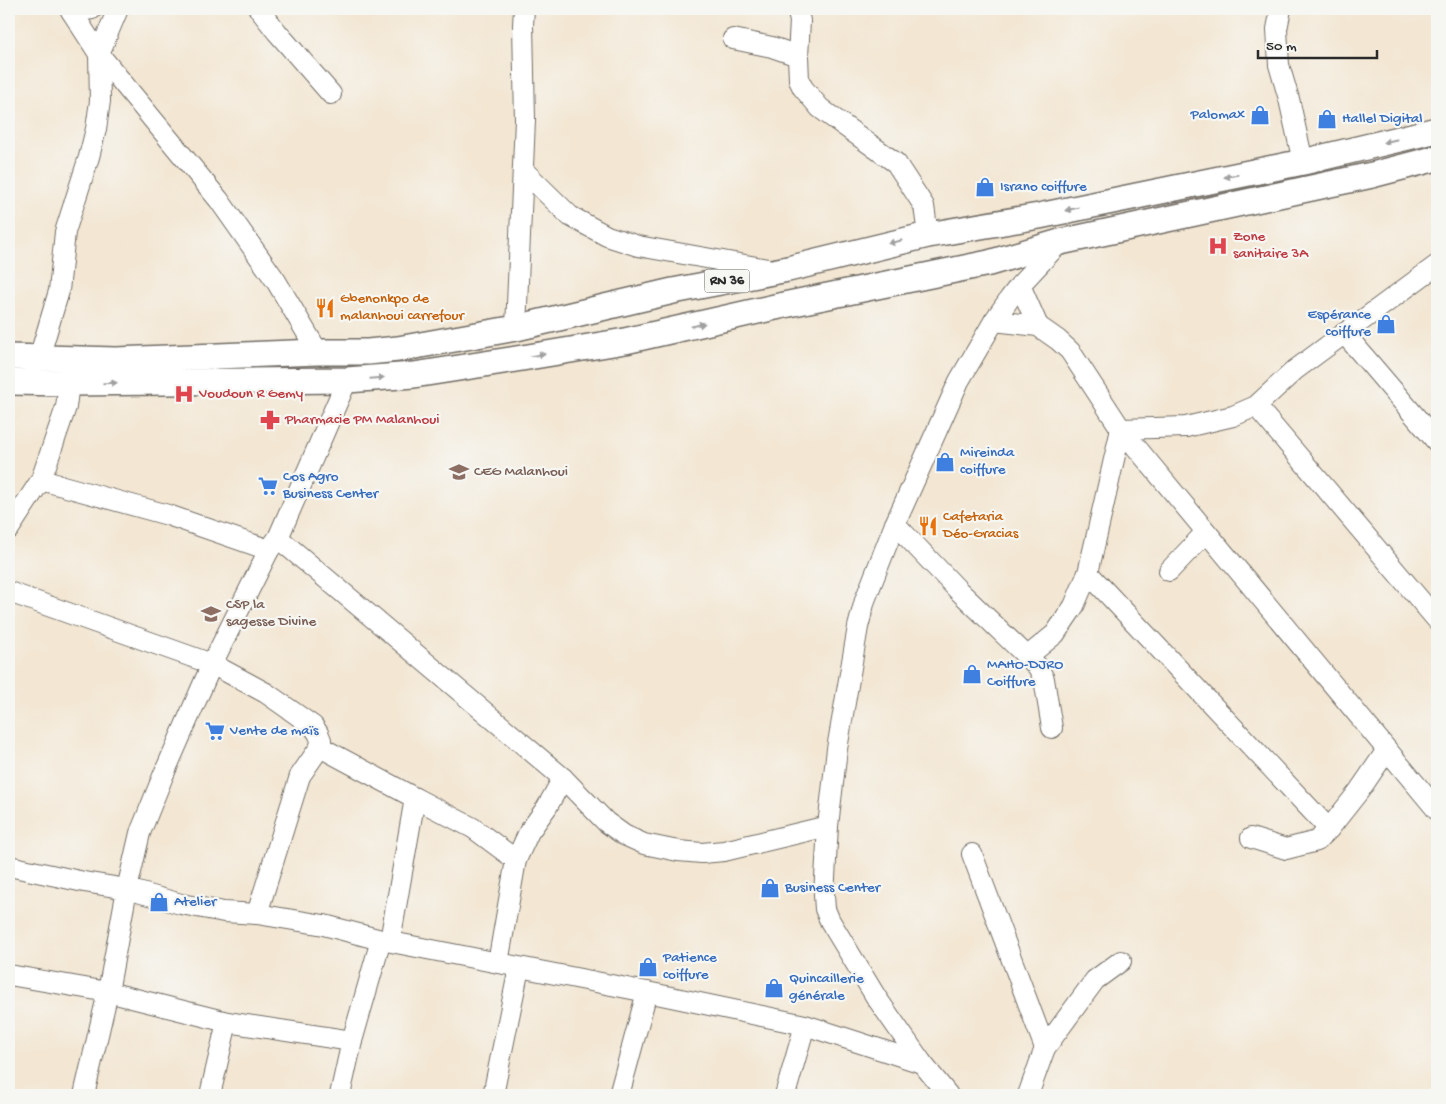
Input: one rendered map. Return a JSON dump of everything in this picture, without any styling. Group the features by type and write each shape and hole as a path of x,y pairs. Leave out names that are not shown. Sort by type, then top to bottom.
{"main road":[{"name":"RN 36","path":"9,357 116,360 318,352 368,352 398,349 516,328 673,291 788,269 928,235 1039,216 1303,162 1437,130"},
{"name":"RN 36","path":"9,382 347,380 414,375 625,341 784,305 989,263 1060,242 1437,158"}],"street":[{"path":"92,9 71,10 99,54 219,200 276,281 318,352"},
{"path":"39,358 59,291 64,232 89,157 96,129 100,101 99,54 118,9"},
{"path":"259,9 331,94"},
{"path":"516,328 525,120 524,9"},
{"path":"1281,9 1277,29 1279,65 1289,99 1303,162"},
{"path":"804,13 798,56 799,80 803,88 820,108 896,163 924,206 928,235"},
{"path":"733,39 772,47 798,56"},
{"path":"523,170 570,216 607,236 638,246 760,269 788,269"},
{"path":"948,1095 922,1063 856,966 825,909 824,895 828,826 837,749 858,627 865,600 895,524 959,381 994,321 1020,285 1060,242"},
{"path":"1121,429 1186,427 1233,416 1256,406 1295,370 1437,265"},
{"path":"1020,285 1038,326"},
{"path":"994,321 1038,326 1070,351 1121,429 1437,810"},
{"path":"1344,334 1437,442"},
{"path":"84,1095 108,992 127,889 140,832 212,664 274,544 347,380"},
{"path":"9,529 41,480 66,407 69,383"},
{"path":"1256,406 1437,620"},
{"path":"1028,656 1055,634 1074,606 1088,573 1121,429"},
{"path":"41,480 274,544 564,778 606,822 624,835 644,844 678,851 702,853 724,851 828,826"},
{"path":"895,524 959,591 1038,667 1044,679 1052,728"},
{"path":"1169,571 1206,532"},
{"path":"1088,573 1330,829"},
{"path":"9,592 212,664 266,693 313,726 321,740 320,747 300,776 257,914"},
{"path":"320,747 474,828 516,860"},
{"path":"1251,838 1286,849 1317,841 1330,829 1387,750"},
{"path":"498,964 516,860 528,832 547,807 564,778"},
{"path":"340,1095 352,1041 386,940 415,798"},
{"path":"972,854 1045,1048"},
{"path":"9,866 127,889 181,904 224,912 257,914 324,926 498,964 647,992 805,1025 922,1063"},
{"path":"1028,1095 1045,1048 1095,980 1122,961"},
{"path":"493,1095 519,968"},
{"path":"9,975 108,992 227,1022 352,1041"},
{"path":"619,1095 647,992"},
{"path":"210,1095 227,1022"},
{"path":"785,1095 805,1025"}],"place":[{"name":"Palomax","path":"1260,115"},
{"name":"Hallel Digital","path":"1327,119"},
{"name":"Israno coiffure","path":"985,187"},
{"name":"Zone sanitaire 3A","path":"1218,246"},
{"name":"Gbenonkpo de malanhoui carrefour","path":"325,308"},
{"name":"Espérance coiffure","path":"1386,324"},
{"name":"Voudoun R Gemy","path":"184,394"},
{"name":"Pharmacie PM Malanhoui","path":"270,420"},
{"name":"Mireinda coiffure","path":"945,462"},
{"name":"CEG Malanhoui","path":"459,472"},
{"name":"Cos Agro Business Center","path":"268,486"},
{"name":"Cafetaria Déo-Gracias","path":"928,526"},
{"name":"CSP la sagesse Divine","path":"211,614"},
{"name":"MAHO-DJRO Coiffure","path":"972,674"},
{"name":"Vente de maïs","path":"215,731"},
{"name":"Business Center","path":"770,888"},
{"name":"Atelier","path":"159,902"},
{"name":"Patience coiffure","path":"648,967"},
{"name":"Quincaillerie générale","path":"774,988"}]}
